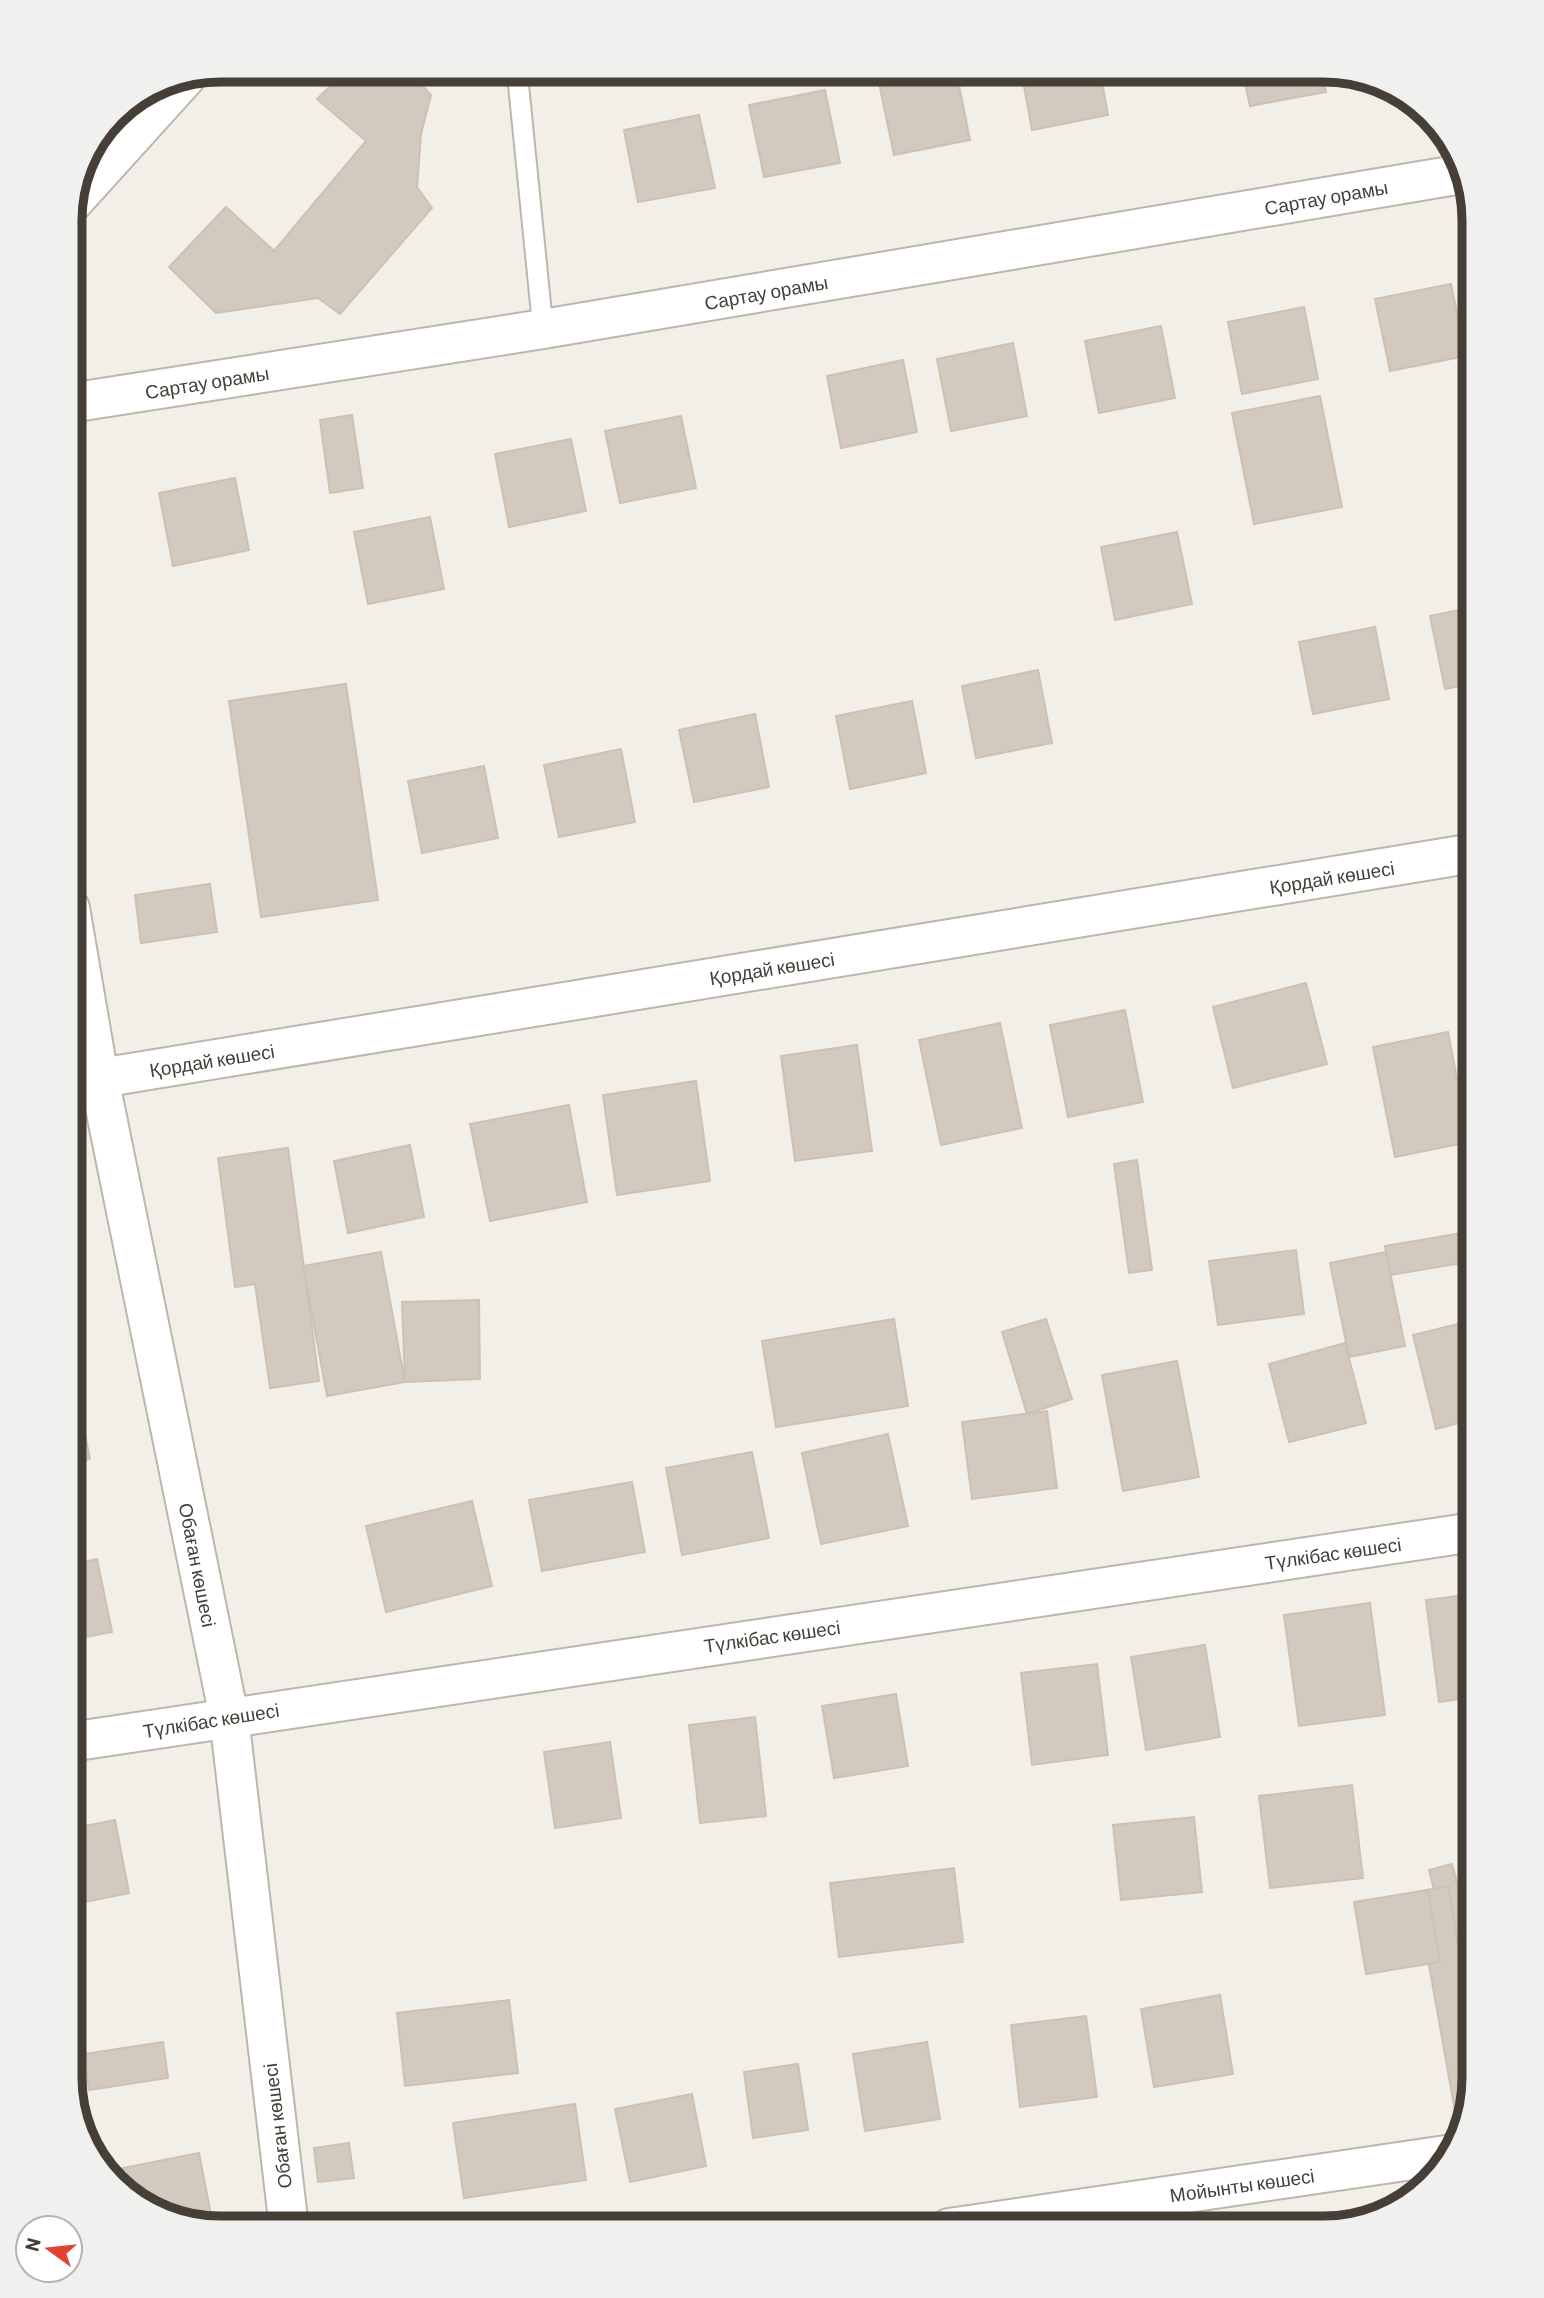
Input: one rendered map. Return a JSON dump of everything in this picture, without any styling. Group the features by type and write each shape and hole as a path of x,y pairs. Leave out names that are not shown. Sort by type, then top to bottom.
{"street":[{"path":"86,187 173,91"},
{"name":"Сартау орамы","path":"83,401 543,329 1454,175"},
{"name":"Қордай көшесі","path":"85,1080 1462,855"},
{"name":"Обаған көшесі","path":"83,1052 85,1080 229,1717 287,2215"},
{"name":"Түлкібас көшесі","path":"82,1740 1462,1534"},
{"name":"Мойынты көшесі","path":"1033,2216 1437,2156"}],"lane":[{"path":"518,82 543,329"}],"building":[{"path":"334,82 419,82 431,95 421,134 417,187 432,208 340,314 318,298 216,313 169,267 226,207 274,251 366,141 317,99"},
{"path":"879,83 959,83 970,140 894,155"},
{"path":"1023,83 1102,83 1108,115 1032,130"},
{"path":"1245,83 1324,83 1326,92 1250,106"},
{"path":"825,90 840,163 764,177 749,105"},
{"path":"699,115 715,188 638,202 624,130"},
{"path":"1451,284 1462,337 1462,357 1390,371 1375,299"},
{"path":"1304,307 1318,379 1242,394 1228,322"},
{"path":"1161,326 1175,398 1099,413 1085,341"},
{"path":"1013,343 1027,416 951,431 937,359"},
{"path":"903,360 917,432 841,448 827,376"},
{"path":"1320,396 1342,507 1254,524 1232,413"},
{"path":"352,415 363,488 330,493 320,420"},
{"path":"681,416 696,488 620,503 605,431"},
{"path":"571,439 586,511 509,527 495,454"},
{"path":"235,478 249,550 173,566 159,493"},
{"path":"430,517 444,589 368,604 354,532"},
{"path":"1177,532 1192,604 1115,620 1101,547"},
{"path":"1462,609 1462,685 1445,689 1430,616"},
{"path":"1375,627 1389,699 1313,714 1299,642"},
{"path":"1038,670 1052,743 976,758 962,686"},
{"path":"346,684 378,900 261,917 229,701"},
{"path":"912,701 926,773 850,789 836,716"},
{"path":"755,714 769,787 694,802 679,730"},
{"path":"621,749 635,822 559,837 544,765"},
{"path":"484,766 498,838 422,853 408,781"},
{"path":"210,884 217,932 141,943 135,895"},
{"path":"1306,983 1327,1064 1233,1088 1213,1007"},
{"path":"1125,1010 1143,1102 1068,1117 1050,1025"},
{"path":"1000,1023 1022,1128 941,1145 919,1040"},
{"path":"1448,1032 1462,1105 1462,1143 1395,1157 1373,1047"},
{"path":"857,1045 872,1151 795,1161 781,1056"},
{"path":"696,1081 710,1181 617,1195 603,1095"},
{"path":"569,1105 587,1202 490,1221 470,1124"},
{"path":"410,1145 424,1217 348,1233 334,1161"},
{"path":"288,1148 319,1381 270,1388 255,1284 235,1287 218,1158"},
{"path":"1137,1160 1152,1270 1129,1273 1114,1164"},
{"path":"1462,1233 1462,1263 1390,1275 1385,1246"},
{"path":"1296,1250 1304,1314 1218,1325 1209,1261"},
{"path":"381,1252 405,1382 327,1396 303,1266"},
{"path":"1386,1252 1405,1346 1349,1357 1330,1263"},
{"path":"479,1300 480,1379 405,1382 402,1302"},
{"path":"894,1319 908,1406 776,1427 762,1341"},
{"path":"1046,1319 1072,1399 1027,1414 1002,1332"},
{"path":"1462,1323 1462,1422 1436,1429 1413,1335"},
{"path":"1345,1343 1366,1423 1289,1442 1269,1364"},
{"path":"1177,1361 1199,1477 1123,1491 1102,1375"},
{"path":"1047,1411 1057,1488 972,1499 962,1422"},
{"path":"82,1422 90,1459 82,1461"},
{"path":"888,1434 908,1526 821,1544 802,1453"},
{"path":"752,1452 769,1538 682,1555 666,1468"},
{"path":"632,1482 645,1552 542,1571 529,1500"},
{"path":"472,1501 492,1586 386,1612 366,1526"},
{"path":"97,1559 112,1632 82,1638 82,1562"},
{"path":"1462,1596 1462,1699 1439,1702 1426,1600"},
{"path":"1370,1603 1385,1715 1299,1726 1284,1615"},
{"path":"1205,1645 1220,1737 1146,1750 1131,1657"},
{"path":"1097,1664 1108,1755 1032,1765 1021,1673"},
{"path":"896,1694 908,1766 834,1778 822,1706"},
{"path":"755,1717 766,1816 700,1823 689,1725"},
{"path":"610,1742 621,1818 555,1828 544,1752"},
{"path":"1352,1785 1363,1878 1270,1888 1259,1796"},
{"path":"1194,1817 1202,1892 1121,1900 1113,1825"},
{"path":"115,1820 129,1893 82,1903 82,1827"},
{"path":"1452,1864 1462,1901 1462,1937 1447,1941 1429,1870"},
{"path":"954,1868 963,1942 839,1957 830,1883"},
{"path":"1448,1886 1462,1968 1462,2078 1458,2110 1455,2111 1416,1892"},
{"path":"1428,1890 1440,1962 1366,1974 1354,1902"},
{"path":"1220,1995 1233,2074 1154,2087 1141,2009"},
{"path":"509,2000 518,2073 405,2086 397,2013"},
{"path":"1086,2016 1097,2097 1020,2107 1011,2025"},
{"path":"163,2042 168,2078 89,2090 84,2054"},
{"path":"927,2042 940,2119 865,2131 853,2054"},
{"path":"798,2064 808,2130 753,2138 744,2072"},
{"path":"692,2094 706,2166 630,2182 615,2109"},
{"path":"575,2104 586,2180 464,2198 453,2123"},
{"path":"349,2143 354,2178 318,2182 314,2148"},
{"path":"199,2153 211,2215 193,2213 159,2202 129,2182 125,2178 123,2168"},
{"path":"1358,2210 1358,2211 1342,2215 1331,2216"}]}
